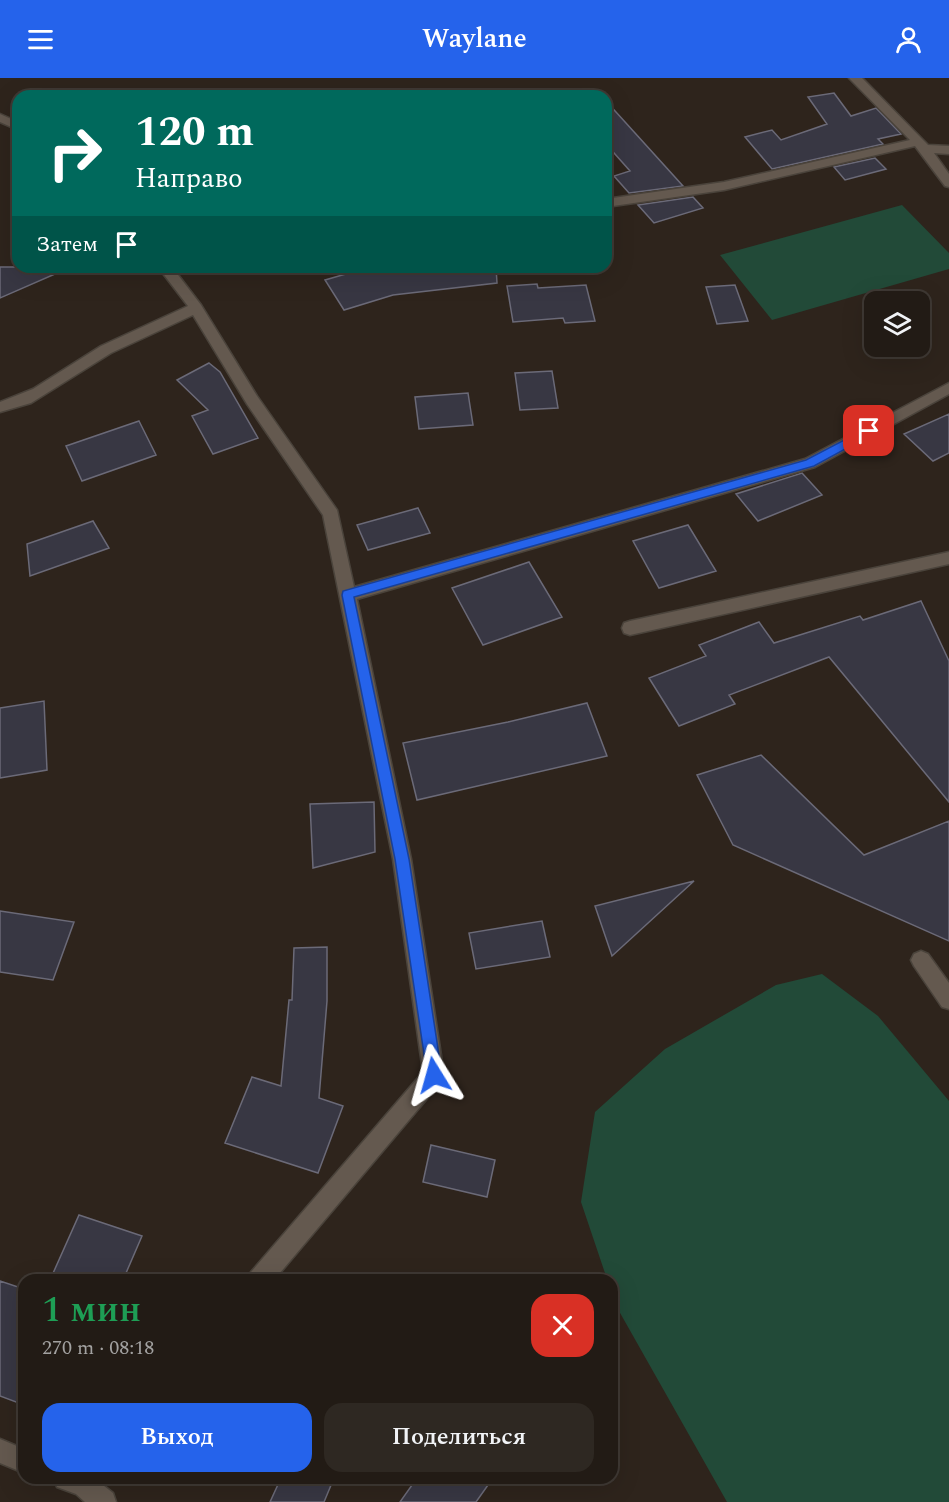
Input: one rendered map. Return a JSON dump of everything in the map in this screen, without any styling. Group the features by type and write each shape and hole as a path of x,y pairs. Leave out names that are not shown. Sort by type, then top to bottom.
{"street":[{"path":"855,78 921,146 949,183"},
{"path":"612,202 661,198 739,185 921,146 949,150"},
{"path":"170,273 196,308 252,400 331,514 402,859 434,1075 264,1274"},
{"path":"0,407 48,388 96,356 196,308"},
{"path":"348,595 810,463 949,388"},
{"path":"630,628 949,558"},
{"path":"921,960 949,1000"},
{"path":"0,1451 18,1458"},
{"path":"84,1484 104,1502"}],"green space":[{"path":"902,205 949,253 949,269 873,291 864,291 864,293 772,320 720,255"},
{"path":"822,974 878,1016 949,1101 949,1502 727,1502 618,1309 618,1274 605,1274 581,1202 595,1112 665,1049 776,985"}],"building":[{"path":"834,93 851,116 876,108 901,134 878,139 883,144 772,169 745,137 772,130 781,140 827,124 808,97"},
{"path":"612,108 683,186 629,193 614,176 630,171 612,151"},
{"path":"875,158 886,169 845,180 834,167"},
{"path":"693,197 703,208 654,223 638,205"},
{"path":"0,267 12,267 12,273 57,273 0,298"},
{"path":"349,273 496,273 497,283 393,295 344,310 325,280"},
{"path":"537,284 538,288 586,285 595,321 565,323 563,318 513,322 507,286"},
{"path":"735,285 748,321 717,324 706,287"},
{"path":"209,363 220,372 258,438 213,454 192,416 208,410 177,380"},
{"path":"552,371 558,408 520,410 515,373"},
{"path":"468,393 473,425 419,429 415,397"},
{"path":"949,414 949,453 933,461 904,434"},
{"path":"139,421 156,455 82,481 66,446"},
{"path":"802,473 822,495 758,521 736,494"},
{"path":"418,508 430,533 368,550 357,525"},
{"path":"93,521 109,548 30,576 27,544"},
{"path":"688,525 716,571 659,588 633,541"},
{"path":"529,562 562,617 483,645 452,588"},
{"path":"921,601 949,661 949,802 829,657 729,695 735,704 679,726 649,678 706,656 699,645 759,622 774,643 860,616 863,620"},
{"path":"44,701 47,770 0,778 0,708"},
{"path":"587,703 607,756 417,800 403,743"},
{"path":"761,755 864,855 949,821 949,941 733,845 697,775"},
{"path":"374,802 375,852 313,868 310,804"},
{"path":"694,881 612,956 595,906"},
{"path":"0,911 74,922 53,980 0,972"},
{"path":"542,921 550,957 476,969 469,933"},
{"path":"327,947 327,1001 319,1098 343,1106 318,1173 225,1143 252,1077 281,1086 289,1000 292,1000 294,948"},
{"path":"431,1145 495,1160 487,1197 423,1182"},
{"path":"79,1215 142,1236 126,1274 53,1274"},
{"path":"0,1281 18,1287 18,1403 0,1396"},
{"path":"278,1484 332,1484 324,1502 270,1502"},
{"path":"413,1484 489,1484 476,1502 400,1502"}],"route":[{"path":"434,1075 402,859 348,595 810,463 869,431"}]}
